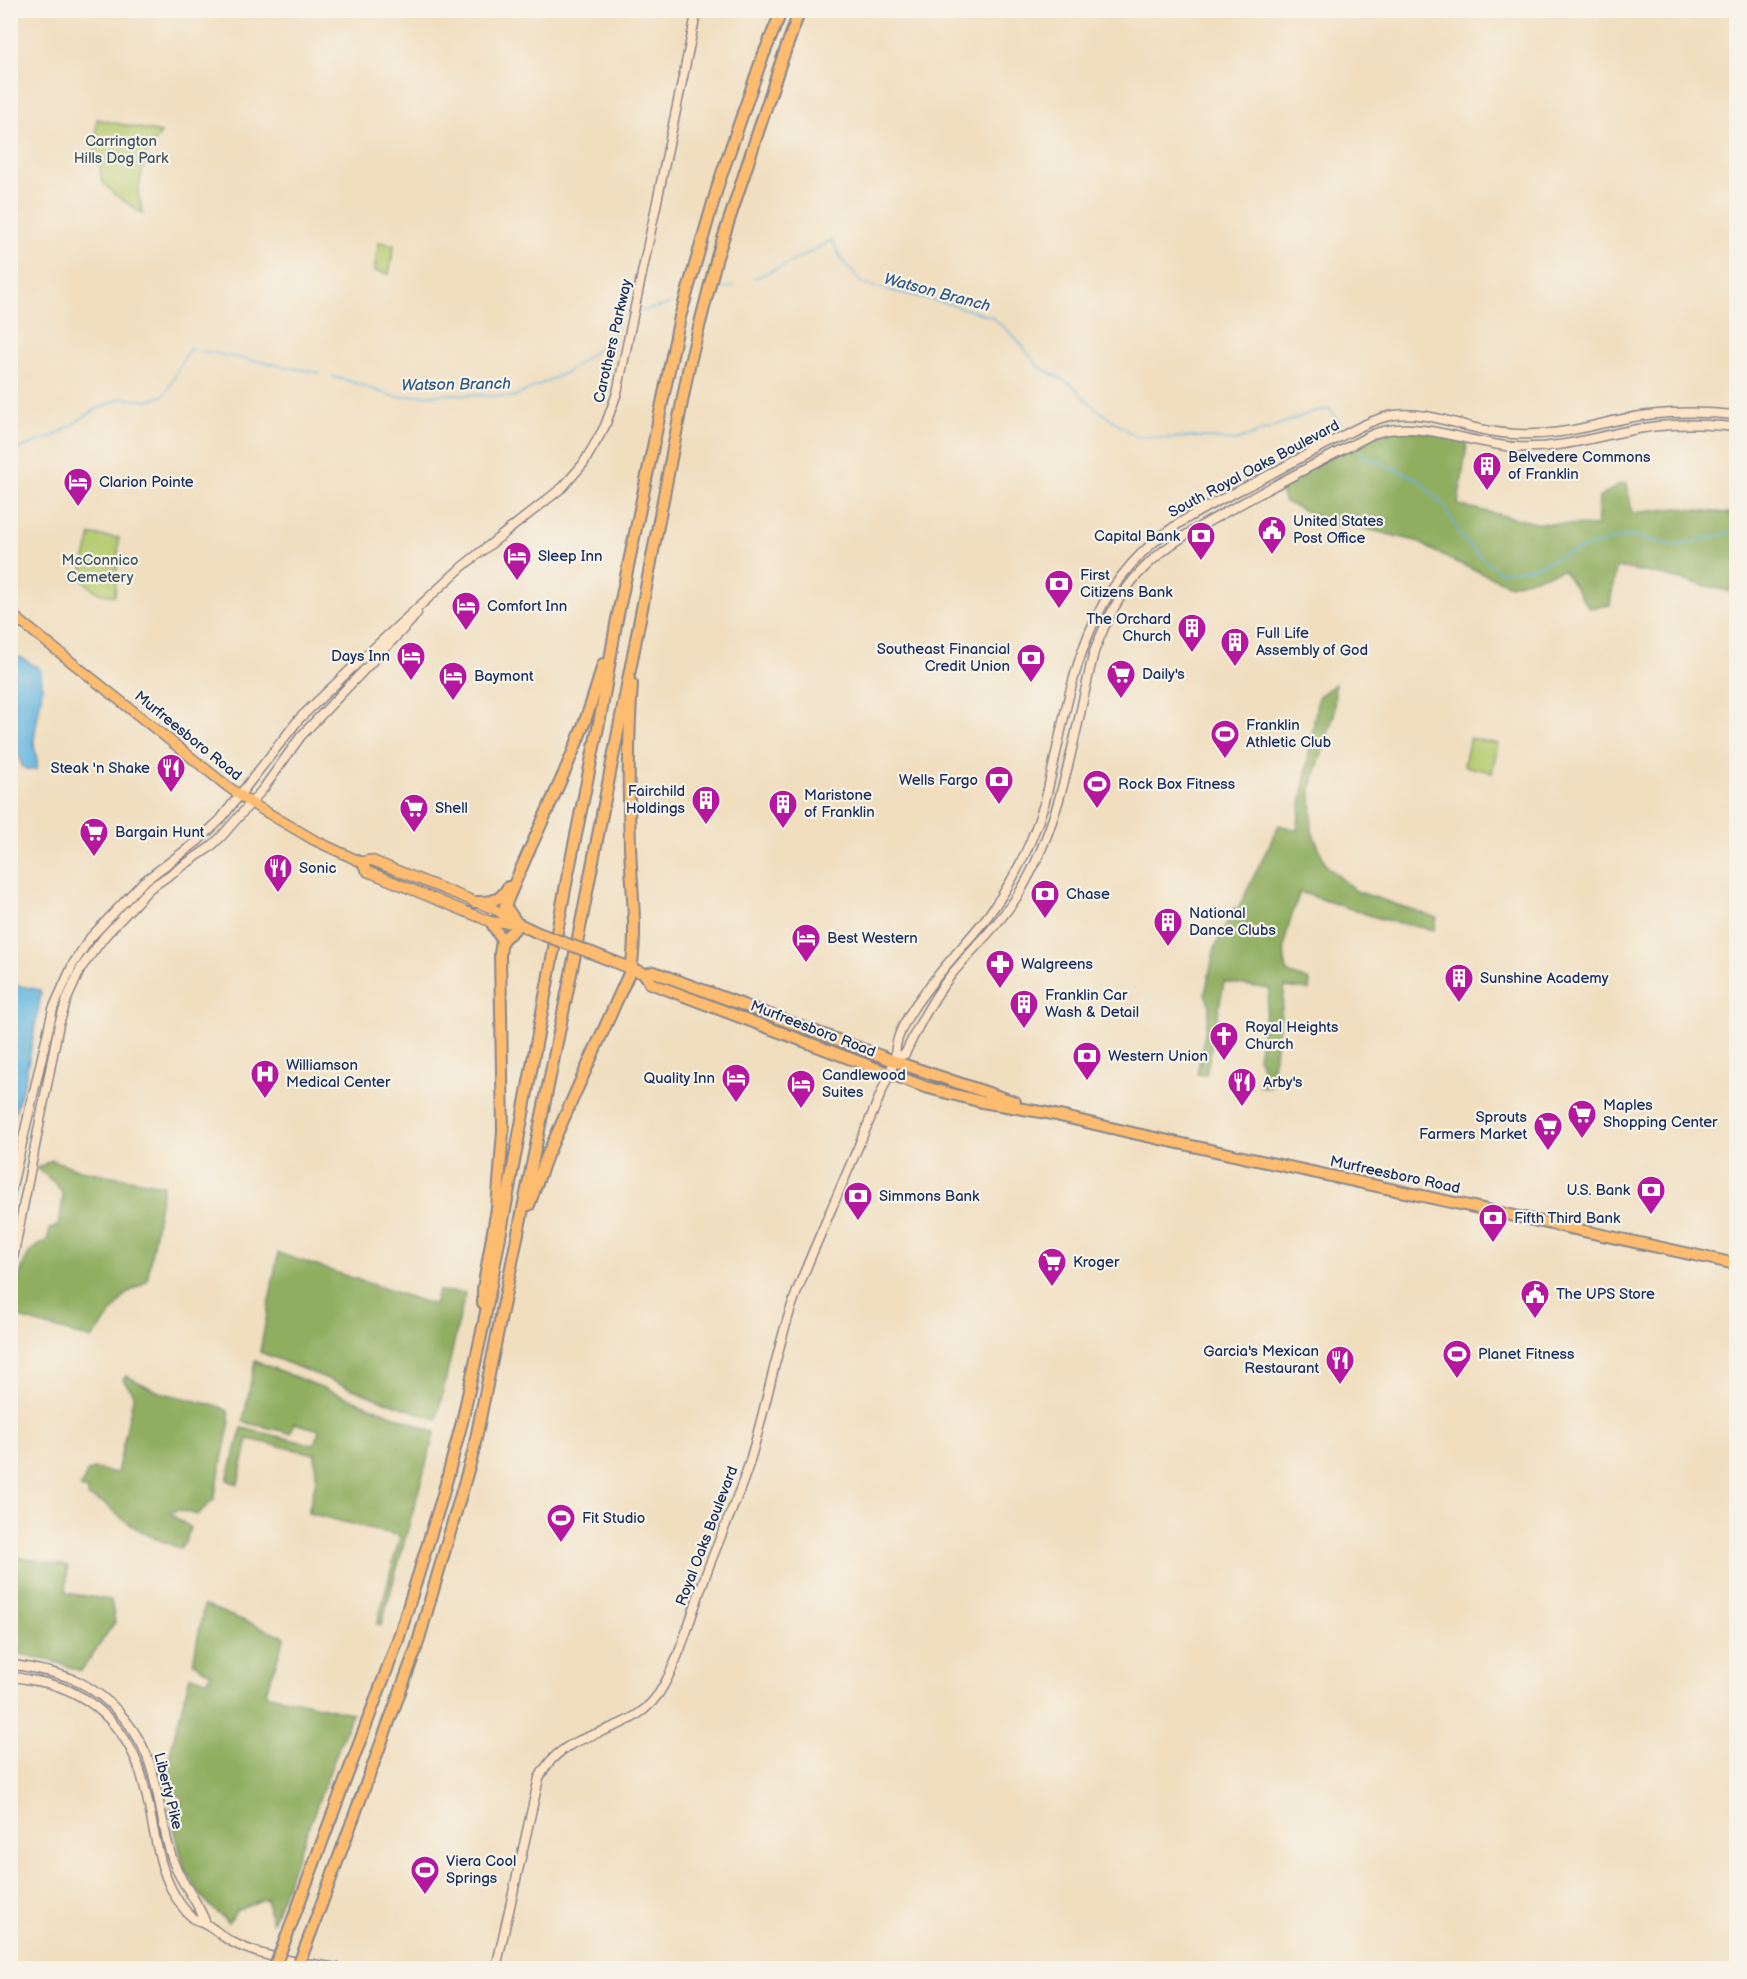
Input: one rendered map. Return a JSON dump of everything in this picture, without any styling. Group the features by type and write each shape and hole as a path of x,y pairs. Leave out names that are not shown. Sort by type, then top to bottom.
{"highway":[{"path":"274,1968 398,1641 442,1498 462,1422 484,1322 560,917 602,708 616,624 667,373 697,254 719,182 761,61 782,10"},
{"path":"297,1968 416,1649 473,1453 506,1301 689,366 717,257 800,10"},
{"path":"502,940 514,930 516,923 505,906 573,755 616,624"},
{"path":"506,1301 529,1207 546,1158 631,969 634,948 629,726 636,634"},
{"path":"474,902 491,902 498,899 516,878"},
{"path":"484,1322 483,1289 497,1208 503,1131 500,954 502,940 491,922"},
{"name":"Murfreesboro Road","path":"516,923 631,969 645,974 654,972 1047,1113"},
{"name":"Murfreesboro Road","path":"645,974 650,982 889,1074 953,1095 1047,1113 1737,1264"}],"main road":[{"name":"Carothers Parkway","path":"10,1195 48,1028 60,991 73,964 90,938 116,909 160,868 209,832 240,796 299,719 335,684 464,566 563,487 583,464 605,426 617,393 697,10"},
{"name":"South Royal Oaks Boulevard","path":"1737,416 1685,411 1657,413 1573,430 1533,434 1496,432 1430,418 1396,415 1368,423 1188,518 1163,535 1134,561 1110,591 1095,617 1082,649 1037,826 1019,866 989,914 950,959 917,1004 894,1049 895,1059 905,1054 928,1008 950,976 1000,921 1018,894 1043,844 1059,795 1094,652 1107,621 1120,596 1143,568 1172,544 1196,528 1383,430 1413,428 1495,445 1534,447 1576,443 1660,426 1691,424 1737,427"},
{"name":"Carothers Parkway","path":"10,1274 59,1024 81,968 105,936 142,897 185,863 209,848 251,803 301,736 410,622 423,602"},
{"name":"Murfreesboro Road","path":"10,613 251,803 314,840 361,862 368,872 491,922 516,923"},
{"path":"335,684 344,692"},
{"name":"Murfreesboro Road","path":"361,862 371,860 496,910 516,923"},
{"path":"989,914 1000,921"},
{"name":"Royal Oaks Boulevard","path":"496,1968 535,1791 545,1768 568,1745 635,1718 652,1703 675,1664 705,1575 747,1469 760,1427 779,1346 793,1303 895,1059"},
{"name":"Liberty Pike","path":"10,1664 44,1670 73,1679 113,1706 136,1734 154,1775 174,1866 202,1911 206,1924"},
{"name":"Liberty Pike","path":"10,1677 60,1687 77,1694 101,1711 115,1725 135,1757 141,1774 162,1866 169,1884 183,1907 194,1919 206,1924 230,1941 265,1955 338,1968"},
{"path":"148,1808 160,1806"}],"green space":[{"name":"Carrington Hills Dog Park","path":"97,119 161,133 145,156 138,193 143,214 114,194 101,180 100,164 94,153"},
{"path":"379,242 394,245 389,274 374,271"},
{"path":"1398,428 1460,438 1467,445 1458,505 1536,523 1597,526 1599,498 1618,485 1627,483 1632,513 1678,508 1736,514 1736,593 1616,567 1610,605 1589,608 1563,570 1510,585 1449,559 1416,541 1354,526 1335,525 1285,502 1278,484 1373,434"},
{"name":"McConnico Cemetery","path":"91,535 119,538 115,596 98,593 80,578"},
{"path":"1335,684 1334,715 1311,787 1312,831 1326,865 1356,891 1437,918 1434,930 1381,919 1300,892 1287,932 1285,963 1288,973 1310,981 1309,990 1285,987 1270,1087 1259,1086 1262,1066 1258,1057 1270,989 1224,982 1206,1075 1197,1074 1210,1006 1205,994 1215,947 1234,908 1238,909 1279,825 1297,830 1318,697"},
{"path":"1470,738 1498,744 1492,772 1464,766"},
{"path":"52,1160 80,1170 163,1185 147,1281 126,1294 92,1339 23,1319 15,1312 17,1287 26,1260 34,1248 47,1240 50,1229 58,1226 63,1197 54,1182 37,1168"},
{"path":"278,1253 434,1305 438,1291 465,1293 437,1419 373,1397 260,1352"},
{"path":"255,1361 435,1432 381,1626 377,1624 400,1536 308,1513 316,1481 315,1454 248,1439 238,1484 227,1480 242,1428 314,1445 319,1430 294,1423 291,1433 243,1422"},
{"path":"126,1376 159,1392 221,1407 228,1411 230,1421 214,1499 197,1515 178,1510 170,1512 190,1527 186,1542 180,1548 140,1531 105,1505 88,1497 88,1490 80,1488 88,1471 95,1469 117,1473 134,1394 123,1380"},
{"path":"11,1540 14,1556 68,1566 66,1593 111,1600 115,1622 81,1671 59,1663 11,1652"},
{"path":"204,1605 285,1637 265,1694 352,1713 272,1923 266,1898 236,1911 228,1923 200,1895 184,1868 169,1808 181,1807 182,1797 172,1794 163,1779 190,1676 207,1680 211,1673 193,1663"}],"water":[{"path":"20,657 40,669 42,678 34,740 37,769 30,770 22,767 16,745 13,668 15,659"},
{"path":"10,984 40,990 41,994 25,1080 14,1115 10,1111"}],"waterway":[{"name":"Watson Branch","path":"755,278 790,263 832,240 841,259 863,284 949,304 992,317 1015,337 1038,366 1072,385 1094,407 1135,436 1202,437 1236,441 1315,411 1330,409 1341,425"},
{"name":"Watson Branch","path":"723,289 733,286"},
{"name":"Watson Branch","path":"639,312 670,304"},
{"name":"Watson Branch","path":"333,377 395,397 451,394 513,397 567,372 594,352 614,335 619,317 622,316"},
{"name":"Watson Branch","path":"10,452 56,435 95,410 122,398 148,401 165,395 189,349 194,350"},
{"name":"Watson Branch","path":"202,351 320,373"},
{"name":"Watson Branch","path":"1360,451 1362,455 1418,479 1445,508 1460,535 1481,558 1500,572 1531,568 1574,551 1628,536 1676,546 1736,531"}],"place":[{"name":"Belvedere Commons of Franklin","path":"1487,492"},
{"name":"Clarion Pointe","path":"78,508"},
{"name":"United States Post Office","path":"1272,556"},
{"name":"Capital Bank","path":"1201,562"},
{"name":"Sleep Inn","path":"517,582"},
{"name":"First Citizens Bank","path":"1059,610"},
{"name":"Comfort Inn","path":"466,632"},
{"name":"The Orchard Church","path":"1192,654"},
{"name":"Full Life Assembly of God","path":"1235,668"},
{"name":"Days Inn","path":"411,682"},
{"name":"Southeast Financial Credit Union","path":"1031,684"},
{"name":"Daily's","path":"1121,700"},
{"name":"Baymont","path":"453,702"},
{"name":"Franklin Athletic Club","path":"1225,760"},
{"name":"Steak 'n Shake","path":"171,794"},
{"name":"Wells Fargo","path":"999,806"},
{"name":"Rock Box Fitness","path":"1097,810"},
{"name":"Fairchild Holdings","path":"706,826"},
{"name":"Maristone of Franklin","path":"783,830"},
{"name":"Shell","path":"414,834"},
{"name":"Bargain Hunt","path":"94,858"},
{"name":"Sonic","path":"278,894"},
{"name":"Chase","path":"1045,920"},
{"name":"National Dance Clubs","path":"1168,948"},
{"name":"Best Western","path":"806,964"},
{"name":"Walgreens","path":"1000,990"},
{"name":"Sunshine Academy","path":"1459,1004"},
{"name":"Franklin Car Wash & Detail","path":"1024,1030"},
{"name":"Royal Heights Church","path":"1224,1062"},
{"name":"Western Union","path":"1087,1082"},
{"name":"Williamson Medical Center","path":"265,1100"},
{"name":"Quality Inn","path":"736,1104"},
{"name":"Arby's","path":"1242,1108"},
{"name":"Candlewood Suites","path":"801,1110"},
{"name":"Maples Shopping Center","path":"1582,1140"},
{"name":"Sprouts Farmers Market","path":"1548,1152"},
{"name":"U.S. Bank","path":"1651,1216"},
{"name":"Simmons Bank","path":"858,1222"},
{"name":"Fifth Third Bank","path":"1493,1244"},
{"name":"Kroger","path":"1052,1288"},
{"name":"The UPS Store","path":"1535,1320"},
{"name":"Planet Fitness","path":"1457,1380"},
{"name":"Garcia's Mexican Restaurant","path":"1340,1386"},
{"name":"Fit Studio","path":"561,1544"},
{"name":"Viera Cool Springs","path":"425,1896"}]}
